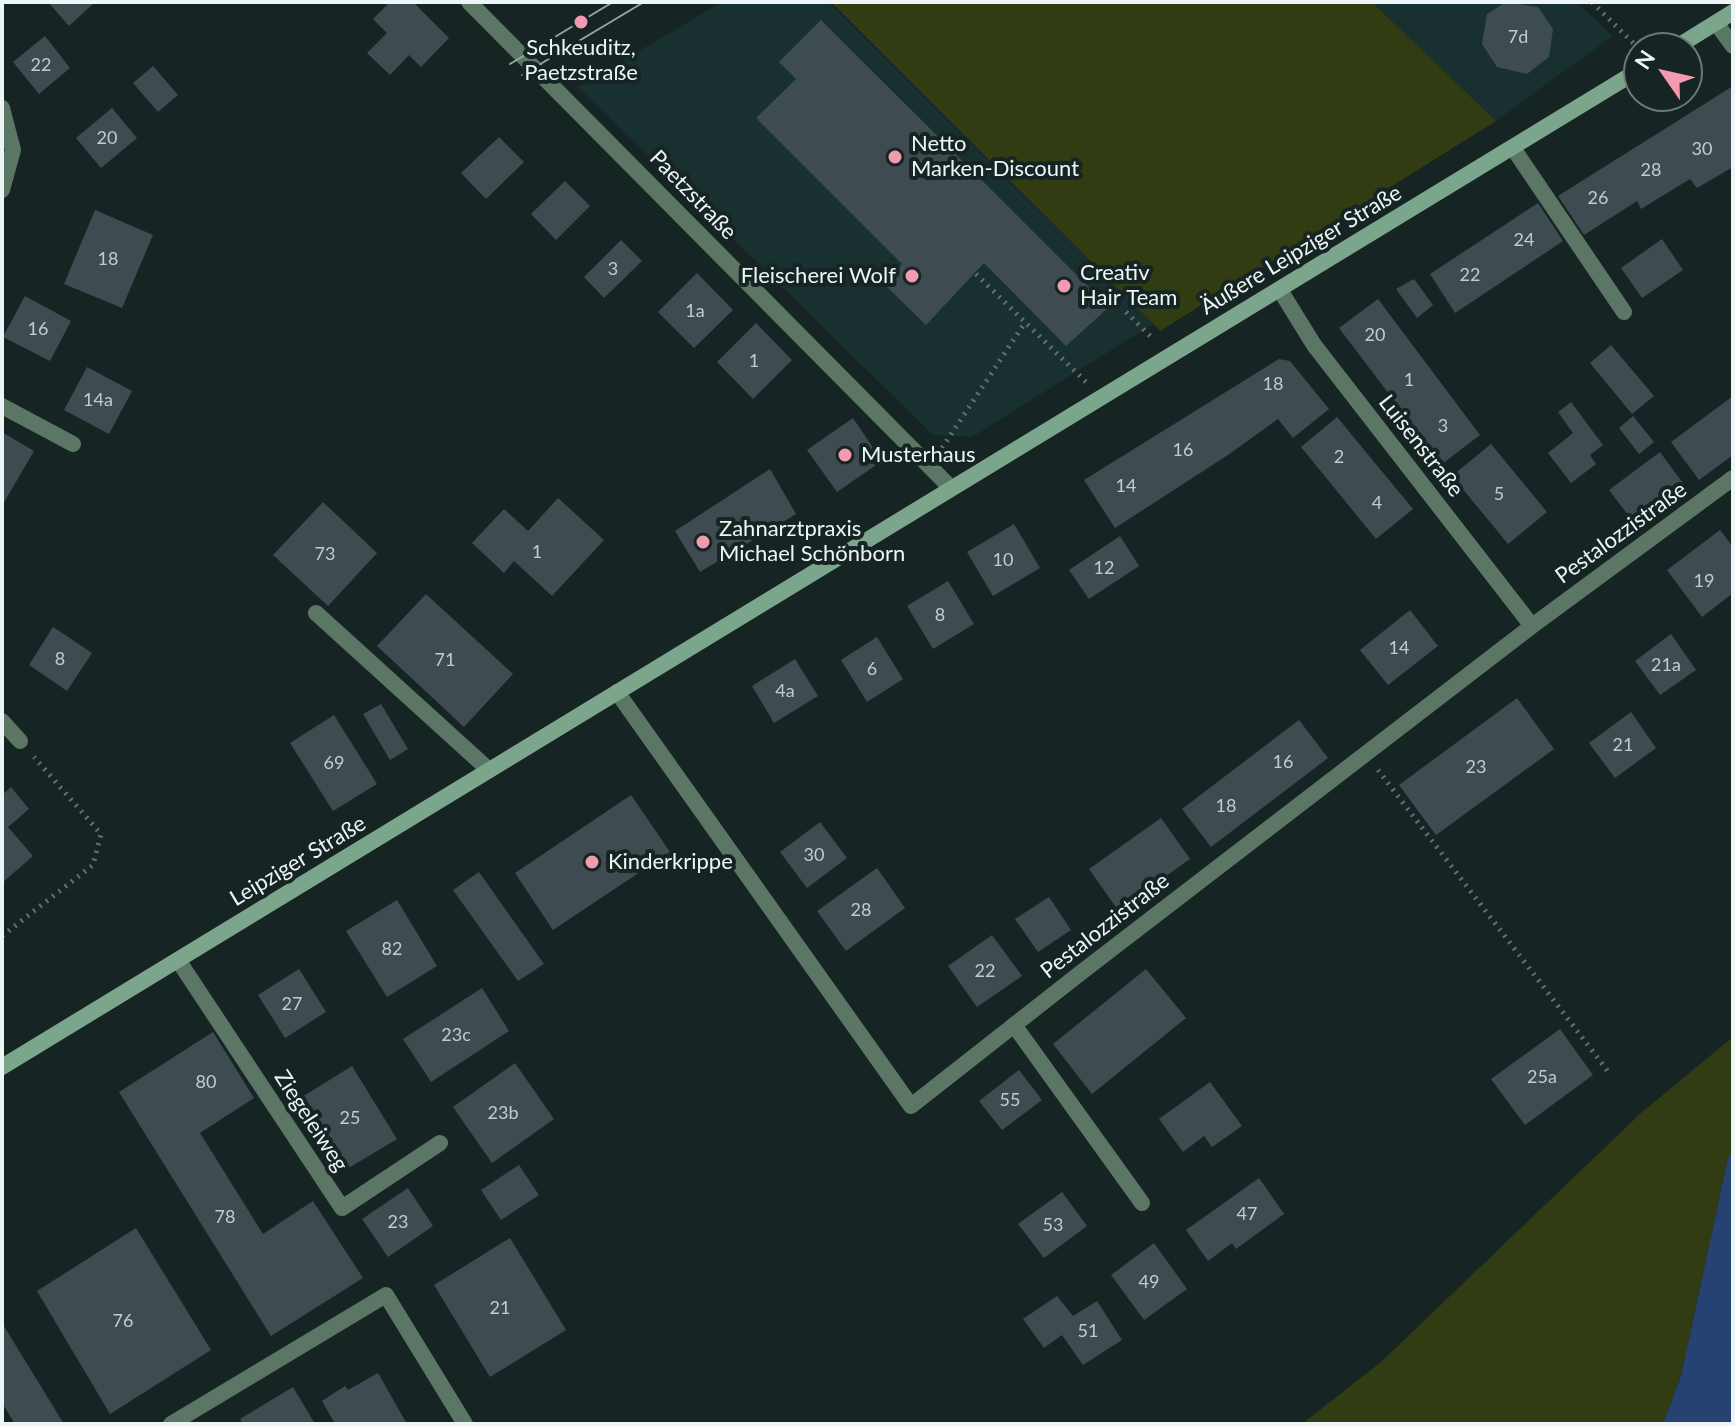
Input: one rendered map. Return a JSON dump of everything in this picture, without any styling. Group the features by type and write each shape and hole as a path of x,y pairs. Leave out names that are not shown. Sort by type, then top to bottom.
{"street":[{"name":"Paetzstraße","path":"469,2 951,488"},
{"path":"1701,32 1733,12"},
{"path":"1716,23 1733,46"},
{"name":"Äußere Leipziger Straße","path":"617,692 1623,80"},
{"path":"2,108 13,150 2,190"},
{"path":"1513,148 1624,312"},
{"name":"Luisenstraße","path":"1280,290 1314,345 1532,626"},
{"path":"2,406 73,444"},
{"name":"Pestalozzistraße","path":"617,692 911,1106 1532,626 1733,478"},
{"path":"316,613 489,770"},
{"name":"Leipziger Straße","path":"2,1067 617,692"},
{"path":"2,721 20,741"},
{"name":"Ziegeleiweg","path":"178,960 342,1208 440,1143"},
{"path":"1014,1025 1142,1203"},
{"path":"171,1424 386,1295 465,1424"}],"path":[{"path":"1592,2 1623,32"},
{"path":"976,274 1100,396"},
{"path":"1126,312 1169,355"},
{"path":"930,465 1024,324"},
{"path":"2,936 93,865 101,834 20,741"},
{"path":"1366,754 1610,1074"}],"shaded area":[{"path":"722,2 828,2 1153,324 972,437 933,435 578,87"},
{"path":"1372,2 1577,2 1612,36 1496,121"}],"green space":[{"path":"831,2 1372,2 1496,121 1160,331"},
{"path":"1733,1037 1733,1149 1728,1158 1681,1376 1663,1424 1302,1424 1381,1362 1642,1112"}],"water":[{"path":"1733,1149 1733,1424 1663,1424 1681,1376 1728,1158"}],"building":[{"path":"48,2 95,2 69,26"},
{"path":"390,2 413,2 449,38 421,67 409,55 390,75 367,53 387,33 373,19"},
{"path":"1506,2 1538,7 1553,29 1549,57 1527,74 1497,67 1482,44 1487,14"},
{"path":"821,20 1109,307 1066,346 984,263 926,325 884,284 902,264 756,118 796,79 779,62"},
{"path":"45,36 70,68 39,94 13,62"},
{"path":"153,66 178,95 158,112 133,83"},
{"path":"1733,86 1733,167 1697,188 1690,179 1641,209 1637,201 1584,235 1558,196 1692,112 1703,112 1703,105"},
{"path":"112,108 137,138 101,168 76,138"},
{"path":"499,137 524,162 486,199 461,173"},
{"path":"565,181 590,206 556,240 531,214"},
{"path":"1538,203 1563,241 1455,313 1430,274"},
{"path":"95,210 153,235 122,308 64,284"},
{"path":"1662,239 1683,270 1642,298 1621,268"},
{"path":"621,240 642,261 604,298 584,277"},
{"path":"697,273 733,310 694,348 658,312"},
{"path":"1414,279 1433,305 1417,318 1396,289"},
{"path":"25,296 71,321 50,361 3,337"},
{"path":"1378,299 1480,435 1442,464 1339,328"},
{"path":"756,323 792,360 753,399 717,362"},
{"path":"1611,345 1654,396 1632,414 1590,363"},
{"path":"1279,359 1290,361 1329,409 1293,438 1278,419 1115,528 1084,480"},
{"path":"87,367 132,391 109,434 64,410"},
{"path":"1733,396 1733,455 1699,480 1671,442"},
{"path":"1571,402 1603,445 1590,455 1596,464 1571,483 1548,453 1573,433 1558,412"},
{"path":"1633,416 1654,442 1639,454 1619,428"},
{"path":"1337,417 1413,509 1376,539 1301,447"},
{"name":"Musterhaus","path":"853,418 882,461 837,492 807,450"},
{"path":"2,432 34,451 2,506"},
{"path":"1491,444 1547,512 1508,544 1452,476"},
{"path":"1660,452 1688,490 1638,528 1609,490"},
{"path":"770,469 796,514 700,572 675,531"},
{"path":"558,498 604,540 552,596 514,561 504,573 472,543 504,509 528,531"},
{"path":"323,502 377,553 328,606 273,555"},
{"path":"1014,524 1040,568 993,596 967,552"},
{"path":"1720,530 1733,547 1733,593 1702,617 1667,570"},
{"path":"1120,536 1139,566 1089,599 1069,570"},
{"path":"948,581 974,624 933,649 907,606"},
{"path":"426,594 513,674 464,727 377,646"},
{"path":"1410,610 1438,646 1388,685 1360,650"},
{"path":"53,627 92,653 67,691 29,665"},
{"path":"1671,634 1696,670 1660,695 1635,661"},
{"path":"877,637 903,679 867,702 841,660"},
{"path":"795,659 818,696 774,723 752,686"},
{"path":"1517,698 1554,749 1436,835 1399,785"},
{"path":"381,704 408,749 390,760 363,714"},
{"path":"1631,712 1656,748 1615,778 1589,743"},
{"path":"334,715 377,784 333,811 290,743"},
{"path":"1299,720 1328,758 1211,847 1182,809"},
{"path":"11,787 29,809 8,827 33,856 2,883 2,795"},
{"name":"Kinderkrippe","path":"631,795 670,852 553,930 515,873"},
{"path":"1161,818 1190,859 1118,910 1089,869"},
{"path":"820,822 847,858 807,888 780,852"},
{"path":"877,868 905,908 846,951 817,911"},
{"path":"479,872 544,964 518,981 453,890"},
{"path":"1049,897 1071,930 1038,952 1015,919"},
{"path":"397,900 437,966 387,997 346,931"},
{"path":"992,935 1022,976 977,1007 948,966"},
{"path":"299,969 326,1012 285,1038 258,995"},
{"path":"1146,969 1186,1018 1092,1094 1053,1044"},
{"path":"482,988 509,1031 431,1082 403,1039"},
{"path":"1560,1029 1593,1075 1525,1125 1491,1079"},
{"path":"213,1032 254,1098 200,1133 263,1234 313,1201 363,1278 271,1336 119,1092"},
{"path":"515,1063 554,1119 492,1163 453,1107"},
{"path":"352,1066 397,1139 347,1169 302,1097"},
{"path":"1019,1070 1042,1100 1002,1130 979,1101"},
{"path":"1210,1082 1242,1126 1212,1147 1204,1136 1183,1152 1159,1119"},
{"path":"519,1165 539,1195 501,1220 481,1190"},
{"path":"1259,1178 1284,1214 1236,1249 1232,1243 1208,1261 1186,1230"},
{"path":"408,1188 433,1226 388,1257 362,1219"},
{"path":"1062,1192 1087,1226 1044,1258 1018,1224"},
{"path":"136,1228 211,1350 110,1414 37,1291"},
{"path":"510,1238 566,1330 490,1377 434,1285"},
{"path":"1154,1243 1187,1289 1144,1320 1111,1275"},
{"path":"1057,1296 1073,1316 1097,1301 1122,1340 1083,1365 1062,1335 1044,1348 1023,1319"},
{"path":"2,1323 64,1424 15,1424 2,1403"},
{"path":"378,1373 407,1424 335,1424 322,1401 345,1386 348,1390"},
{"path":"293,1387 315,1424 243,1424 240,1419"}],"tram line":[{"path":"510,64 613,2"},
{"path":"522,75 644,2"}],"place":[{"name":"Schkeuditz, Paetzstraße","path":"581,22"},
{"name":"Netto Marken-Discount","path":"895,157"},
{"name":"Fleischerei Wolf","path":"912,276"},
{"name":"Creativ Hair Team","path":"1064,286"},
{"name":"Musterhaus","path":"845,455"},
{"name":"Zahnarztpraxis Michael Schönborn","path":"703,542"},
{"name":"Kinderkrippe","path":"592,862"}]}
